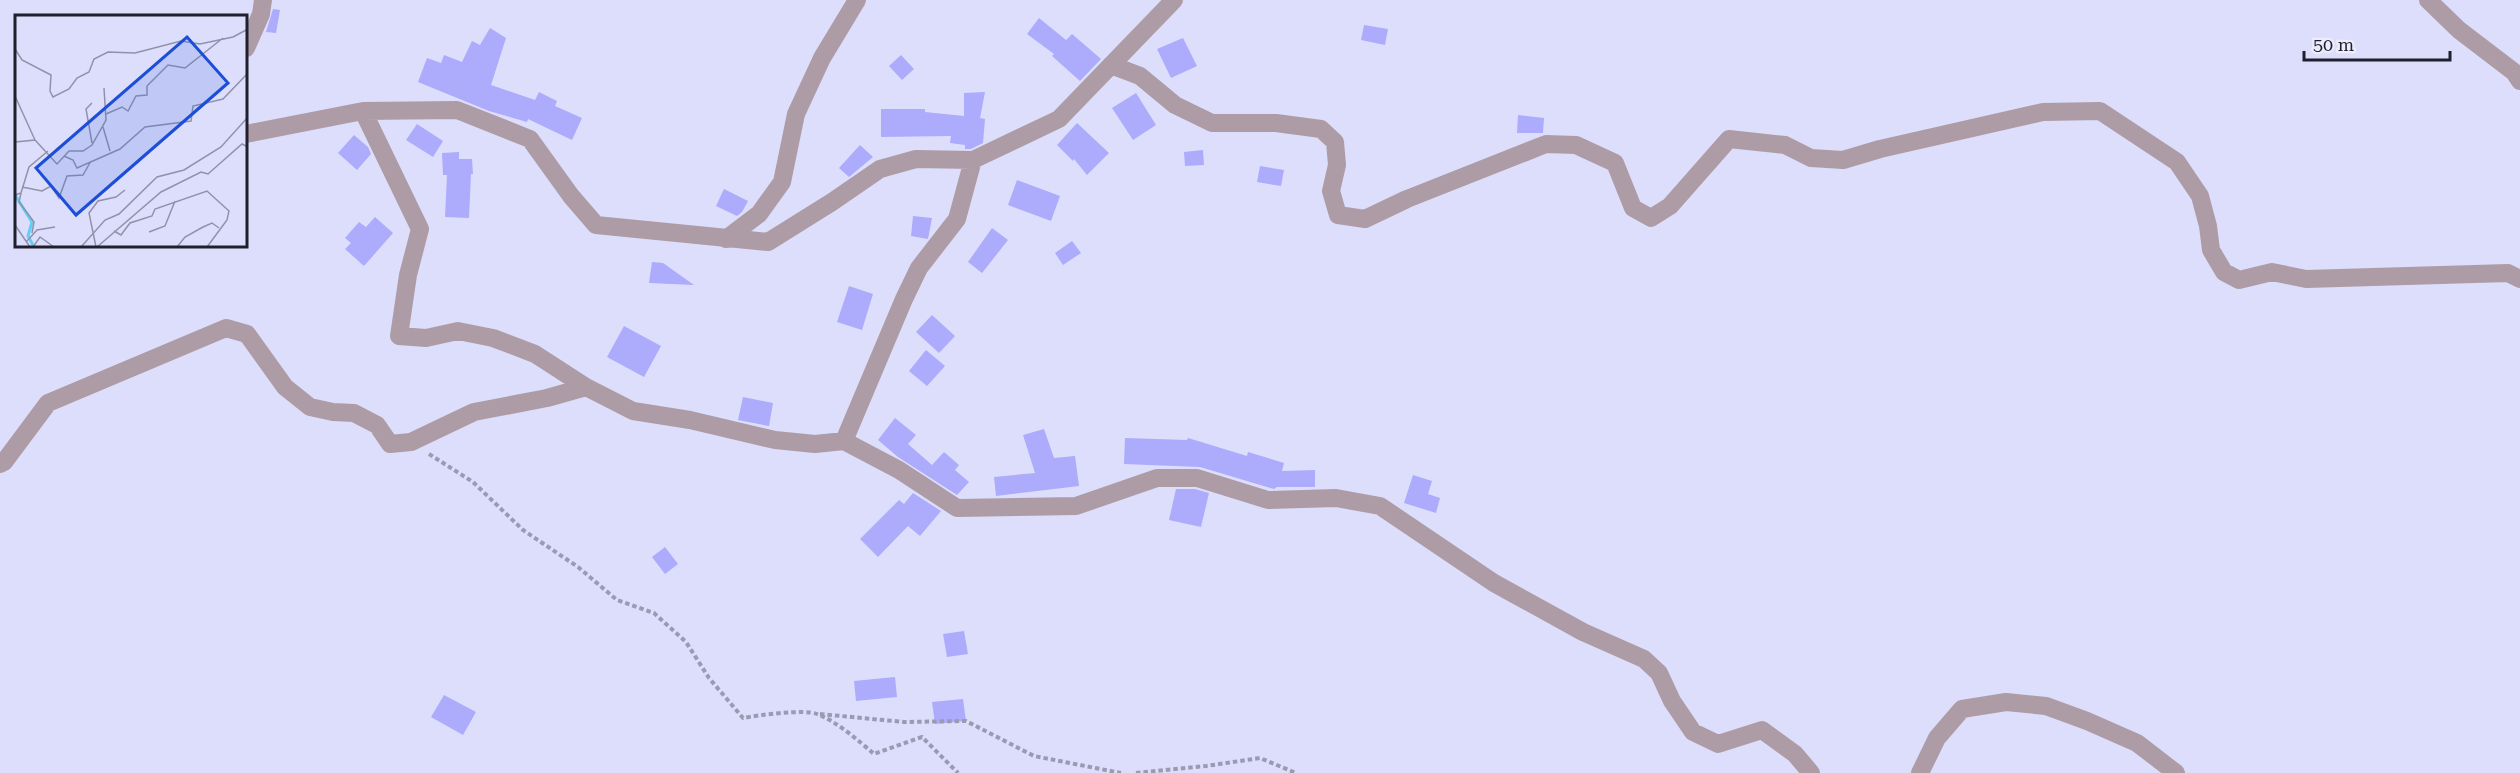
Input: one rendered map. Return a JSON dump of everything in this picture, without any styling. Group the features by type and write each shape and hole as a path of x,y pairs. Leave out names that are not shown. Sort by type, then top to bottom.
{"street":[{"path":"248,43 261,14 263,0"},
{"path":"726,239 759,214 782,182 796,114 822,58 857,0"},
{"path":"248,134 363,111 457,110 530,139 571,196 596,225 768,242 880,169 916,159 973,160 1059,119 1174,0"},
{"path":"2428,0 2459,30 2514,72 2520,81"},
{"path":"1111,65 1140,76 1175,105 1212,123 1276,123 1321,129 1335,142 1337,165 1331,191 1338,215 1365,219 1407,199 1546,144 1576,145 1615,163 1633,208 1651,218 1670,206 1729,140 1785,145 1810,158 1843,160 1880,149 2043,112 2100,111 2177,162 2200,196 2208,226 2211,250 2224,272 2239,280 2272,272 2306,279 2508,273 2520,279"},
{"path":"363,111 420,229 408,274 399,336 426,338 458,331 493,338 535,354 586,387 633,411 690,420 775,440 815,444 844,441 899,470 957,508 1076,506 1157,477 1197,478 1268,500 1336,498 1380,506 1494,583 1583,632 1644,660 1659,673 1672,701 1693,732 1718,744 1762,729 1795,754 1811,773"},
{"path":"844,441 919,268 957,219 973,160"},
{"path":"0,464 4,462 48,403 226,328 247,334 285,387 310,407 333,412 354,413 377,425 390,444 411,442 474,412 548,398 586,387"},
{"path":"1920,773 1937,738 1962,709 2006,702 2046,706 2087,721 2137,743 2176,773"}],"path":[{"path":"411,442 472,482 523,530 578,567 617,600 654,613 686,642 709,678 743,718 764,714 816,713 904,722 966,721 1034,756 1121,773"},
{"path":"816,713 850,734 874,754 922,737 958,773"},
{"path":"1136,773 1260,758 1296,773"}],"building":[{"path":"273,9 280,10 276,33 266,32"},
{"path":"1039,18 1066,40 1072,34 1101,59 1080,81 1052,56 1054,54 1027,34"},
{"path":"1364,25 1388,29 1385,45 1361,40"},
{"path":"490,28 506,38 491,85 535,100 539,92 557,101 555,106 582,118 572,140 528,119 527,122 489,111 418,82 427,58 441,63 444,55 462,62 472,41 480,45"},
{"path":"1183,38 1197,66 1171,78 1157,49"},
{"path":"901,55 914,69 902,80 889,66"},
{"path":"985,92 980,118 985,119 983,143 971,149 965,149 965,145 950,143 951,136 881,137 881,109 925,109 925,112 964,116 964,93"},
{"path":"1136,93 1156,125 1133,140 1112,108"},
{"path":"1518,115 1544,118 1543,133 1517,133"},
{"path":"1077,123 1109,153 1087,175 1074,159 1073,161 1057,145"},
{"path":"417,124 443,141 433,157 406,140"},
{"path":"354,135 368,147 371,154 357,170 338,153"},
{"path":"860,145 873,157 849,177 839,168"},
{"path":"1203,150 1204,165 1185,166 1184,152"},
{"path":"459,152 459,159 472,159 469,218 445,217 447,175 443,175 442,153"},
{"path":"1260,166 1284,170 1281,186 1257,182"},
{"path":"1017,180 1060,196 1051,221 1008,205"},
{"path":"724,189 748,201 737,216 716,206"},
{"path":"913,216 932,218 928,239 911,236"},
{"path":"375,217 393,233 364,266 345,249 351,243 345,238 359,222 366,227"},
{"path":"992,228 1008,240 982,273 968,262"},
{"path":"1072,241 1081,253 1063,265 1055,253"},
{"path":"652,262 663,263 694,285 649,283"},
{"path":"849,286 873,294 862,330 837,322"},
{"path":"932,315 955,336 939,353 916,332"},
{"path":"624,326 661,346 644,377 607,357"},
{"path":"926,350 945,366 927,386 909,371"},
{"path":"743,397 773,403 769,426 738,420"},
{"path":"895,418 916,435 908,444 932,465 944,452 959,465 955,470 969,482 957,495 898,457 878,440"},
{"path":"1044,429 1054,458 1075,456 1079,486 996,496 994,477 1035,473 1023,435"},
{"path":"1125,438 1187,440 1188,438 1247,456 1248,452 1284,463 1282,471 1315,470 1315,487 1277,487 1274,489 1200,467 1124,464"},
{"path":"1413,475 1432,481 1428,494 1440,498 1436,513 1404,503"},
{"path":"1176,489 1195,489 1209,493 1201,527 1169,520"},
{"path":"913,493 941,511 920,536 908,526 878,557 860,539 899,500 904,504"},
{"path":"665,547 678,564 665,574 652,557"},
{"path":"964,631 968,654 947,657 943,634"},
{"path":"895,677 897,697 856,701 854,681"},
{"path":"444,695 476,712 463,735 431,717"},
{"path":"963,699 966,721 935,724 932,702"}]}
